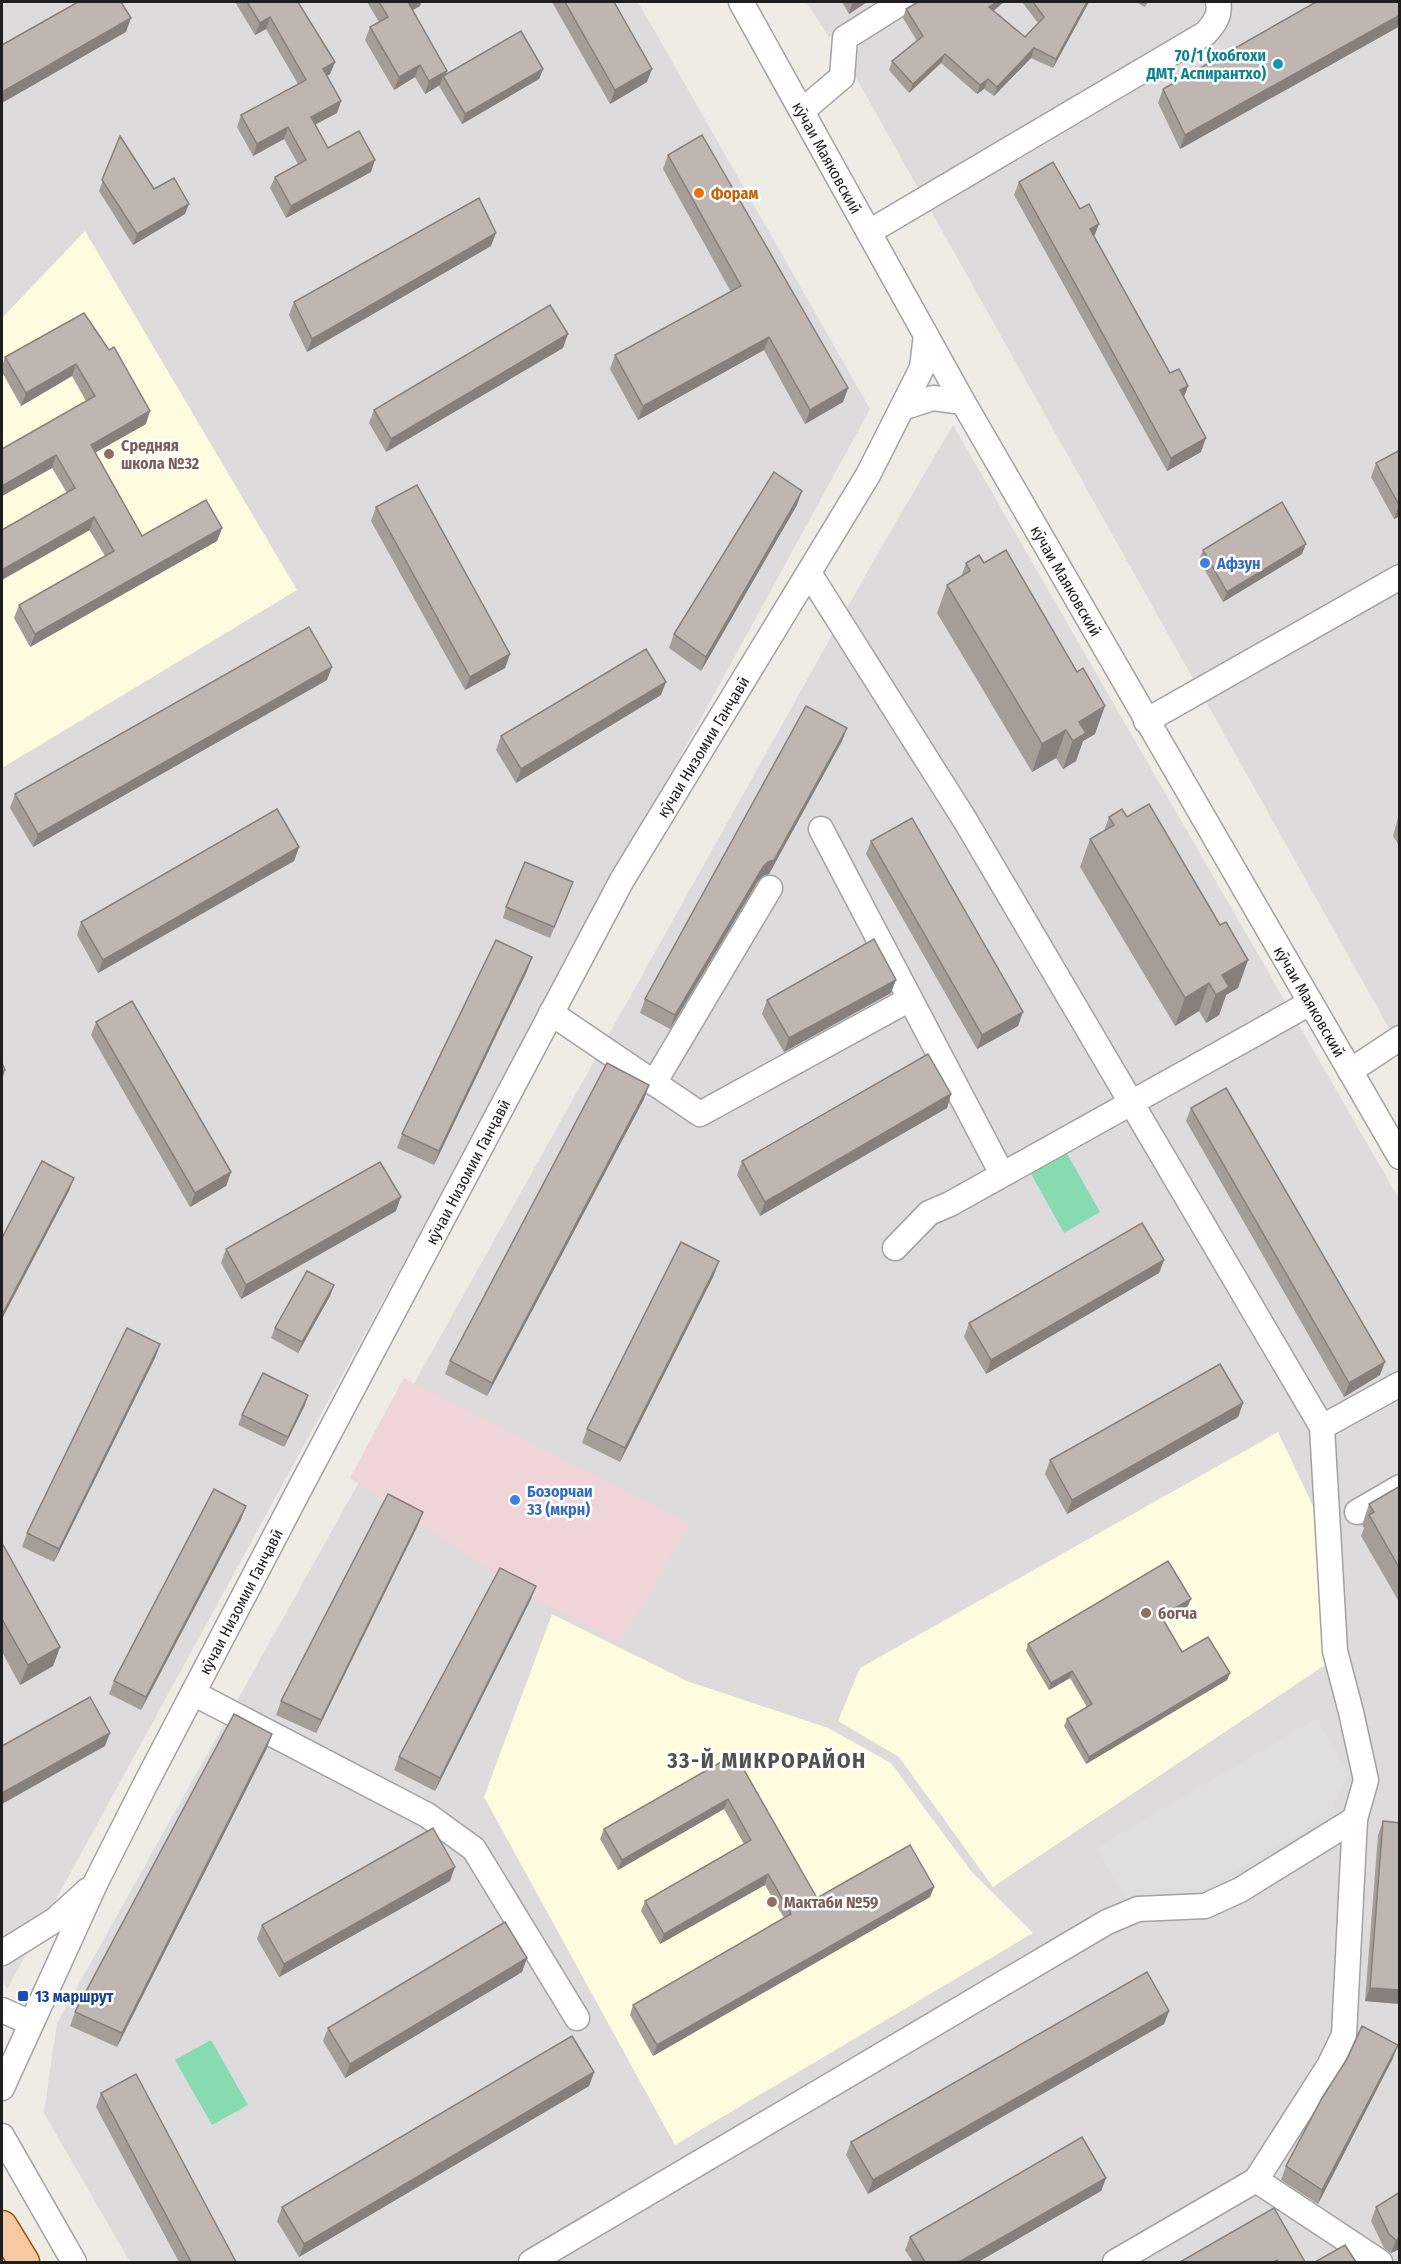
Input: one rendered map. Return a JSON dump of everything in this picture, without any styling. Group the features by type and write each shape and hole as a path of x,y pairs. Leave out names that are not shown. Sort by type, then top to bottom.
{"main road":[{"path":"2,2226 24,2262"}],"street":[{"name":"кӯчаи Маяковский","path":"741,2 771,52 963,402 1400,1157"},
{"path":"802,111 842,77 845,38 902,2"},
{"path":"869,232 1206,33 1216,21 1218,2"},
{"name":"кӯчаи Низомии Ганҷавӣ","path":"2,2088 96,1882 551,1013 622,880 868,476 922,368 926,335"},
{"path":"902,408 933,398 963,402"},
{"path":"809,573 965,820 1322,1427 1335,1651 1366,1780 1355,1819 1344,2035 1329,2066 1256,2180 1115,2262"},
{"path":"1146,721 1400,577"},
{"path":"821,829 1002,1174"},
{"path":"654,1083 770,888"},
{"path":"551,1013 700,1114 910,999"},
{"path":"895,1248 929,1214 1310,1003"},
{"path":"1350,1071 1400,1038"},
{"path":"1322,1427 1400,1384"},
{"path":"1357,1512 1400,1487"},
{"path":"193,1693 427,1815 474,1849 577,2018"},
{"path":"531,2262 1107,1922 1138,1909 1205,1906 1240,1890 1355,1819"},
{"path":"2,1953 55,1920 96,1882"},
{"path":"2,2010 31,2023"},
{"path":"2,2136 74,2262"},
{"path":"1256,2180 1380,2262"}],"shaded area":[{"path":"2,2 638,2 870,409 7,1989 2,1979"},
{"path":"806,2 884,2 829,37"},
{"path":"916,2 1399,2 1399,1046 853,72 861,37"},
{"name":"Средняя школа №32","path":"85,231 297,590 2,768 2,318"},
{"path":"953,425 1399,1199 1399,2262 130,2262 44,2113 57,2023 874,560"},
{"name":"Бозорчаи 33 (мкрн)","path":"404,1378 690,1523 620,1643 539,1601 350,1478"},
{"name":"богча","path":"1278,1432 1340,1563 1328,1663 993,1887 899,1757 838,1721 860,1668"},
{"name":"Мактаби №59","path":"552,1614 687,1681 828,1728 891,1763 971,1871 1033,1933 675,2145 484,1797"},
{"path":"1317,1718 1349,1775 1328,1816 1143,1926 1096,1848"}],"green space":[{"path":"1066,1152 1100,1212 1064,1233 1030,1172"},
{"path":"211,2040 248,2105 212,2125 175,2060"}],"building":[{"path":"78,2 121,2 131,18 2,92 2,45"},
{"path":"247,2 298,2 335,62 323,69 341,101 311,117 328,148 359,131 375,160 291,206 275,177 306,160 288,127 257,144 241,115 306,80 270,17 260,23"},
{"path":"379,2 408,2 447,71 429,81 420,65 399,77 370,27 388,17"},
{"path":"565,2 614,2 652,69 615,90"},
{"path":"918,2 996,2 989,7 1025,37 1044,17 1033,2 1087,2 1056,59 1034,48 997,87 988,79 980,85 945,54 913,84 892,61 923,36 906,9"},
{"name":"70/1 (хобгохи ДМТ, Аспирантхо)","path":"1316,2 1400,2 1400,15 1185,135 1163,89"},
{"path":"521,31 543,69 465,114 443,76"},
{"path":"702,135 848,388 810,410 769,337 643,406 615,355 741,286 668,155"},
{"path":"120,136 154,189 174,178 189,204 137,234 102,180"},
{"path":"1053,162 1080,209 1089,204 1099,224 1090,229 1170,373 1179,369 1188,386 1180,390 1206,438 1171,458 1019,182"},
{"path":"479,198 496,233 312,339 294,302"},
{"path":"550,305 568,334 391,439 374,410"},
{"path":"84,313 109,350 114,347 150,411 91,445 142,536 206,500 222,528 35,634 19,605 114,551 94,517 2,570 2,530 75,488 56,455 2,486 2,449 95,396 76,364 26,393 5,357"},
{"path":"1400,450 1400,505 1399,505 1376,463"},
{"path":"774,472 802,491 706,657 674,634"},
{"path":"417,485 510,654 470,677 376,507"},
{"path":"1282,502 1306,544 1227,592 1203,550"},
{"path":"1006,550 1077,672 1083,668 1105,706 1079,722 1086,733 1073,741 1066,730 1042,744 947,585 970,571 966,563 979,555 984,563"},
{"path":"309,627 332,667 38,834 15,794"},
{"path":"646,649 666,682 521,769 501,736"},
{"path":"806,706 847,728 774,860 763,867 675,1015 645,999"},
{"path":"1149,804 1220,925 1226,922 1248,960 1222,975 1229,987 1216,995 1209,983 1185,998 1090,839 1114,825 1109,817 1122,809 1127,817"},
{"path":"277,809 299,847 103,960 81,922"},
{"path":"912,818 1023,1012 982,1035 871,841"},
{"path":"525,862 573,882 554,927 506,907"},
{"path":"874,939 896,980 789,1038 767,1000"},
{"path":"496,940 532,957 439,1151 402,1134"},
{"path":"132,1001 231,1172 195,1193 96,1022"},
{"path":"928,1054 951,1094 765,1202 742,1161"},
{"path":"607,1063 649,1085 492,1383 450,1361"},
{"path":"1226,1088 1385,1362 1349,1383 1191,1108"},
{"path":"42,1161 74,1178 2,1315 2,1238"},
{"path":"380,1162 401,1197 246,1285 226,1249"},
{"path":"1142,1223 1164,1260 991,1360 969,1323"},
{"path":"681,1242 719,1261 625,1448 587,1429"},
{"path":"307,1271 334,1285 302,1342 275,1328"},
{"path":"127,1328 160,1344 59,1549 27,1533"},
{"path":"1220,1364 1243,1403 1072,1500 1050,1460"},
{"path":"263,1373 308,1395 288,1437 242,1415"},
{"path":"1400,1486 1400,1569 1369,1515 1374,1512 1369,1504"},
{"path":"214,1489 246,1506 146,1697 114,1681"},
{"path":"388,1494 423,1512 321,1720 281,1701"},
{"path":"2,1543 60,1647 28,1665 2,1619"},
{"path":"1168,1561 1191,1599 1161,1616 1182,1652 1208,1637 1230,1673 1089,1757 1067,1719 1092,1704 1072,1671 1051,1683 1028,1644"},
{"path":"500,1568 536,1586 440,1778 399,1757"},
{"path":"90,1697 110,1733 2,1793 2,1746"},
{"path":"234,1714 272,1734 122,2033 75,2012"},
{"path":"735,1754 817,1898 910,1845 934,1887 657,2045 633,2005 791,1914 768,1874 664,1934 645,1901 751,1840 728,1799 622,1860 604,1829"},
{"path":"1383,1821 1400,1823 1400,1990 1370,1988"},
{"path":"433,1828 455,1867 284,1964 262,1925"},
{"path":"505,1922 527,1958 350,2064 328,2028"},
{"path":"1147,1972 1169,2011 873,2180 851,2142"},
{"path":"1362,2026 1398,2045 1322,2190 1286,2166 1322,2098 1347,2059"},
{"path":"572,2036 594,2072 304,2244 282,2207"},
{"path":"136,2074 236,2262 191,2262 101,2093"},
{"path":"1082,2137 1106,2178 959,2262 925,2262 910,2237"},
{"path":"1400,2192 1400,2238 1396,2240 1389,2234 1376,2207"},
{"path":"1274,2208 1305,2262 1278,2262 1277,2260 1273,2262 1180,2262"},
{"path":"1345,2245 1356,2262 1315,2262"}],"place":[{"name":"70/1 (хобгохи ДМТ, Аспирантхо)","path":"1278,64"},
{"name":"Форам","path":"699,193"},
{"name":"Средняя школа №32","path":"109,454"},
{"name":"Афзун","path":"1205,563"},
{"name":"Бозорчаи 33 (мкрн)","path":"515,1500"},
{"name":"богча","path":"1146,1613"},
{"name":"Мактаби №59","path":"772,1902"},
{"name":"13 маршрут","path":"23,1996"}],"district":[{"name":"33-Й МИКРОРАЙОН","path":"767,1760"}]}
